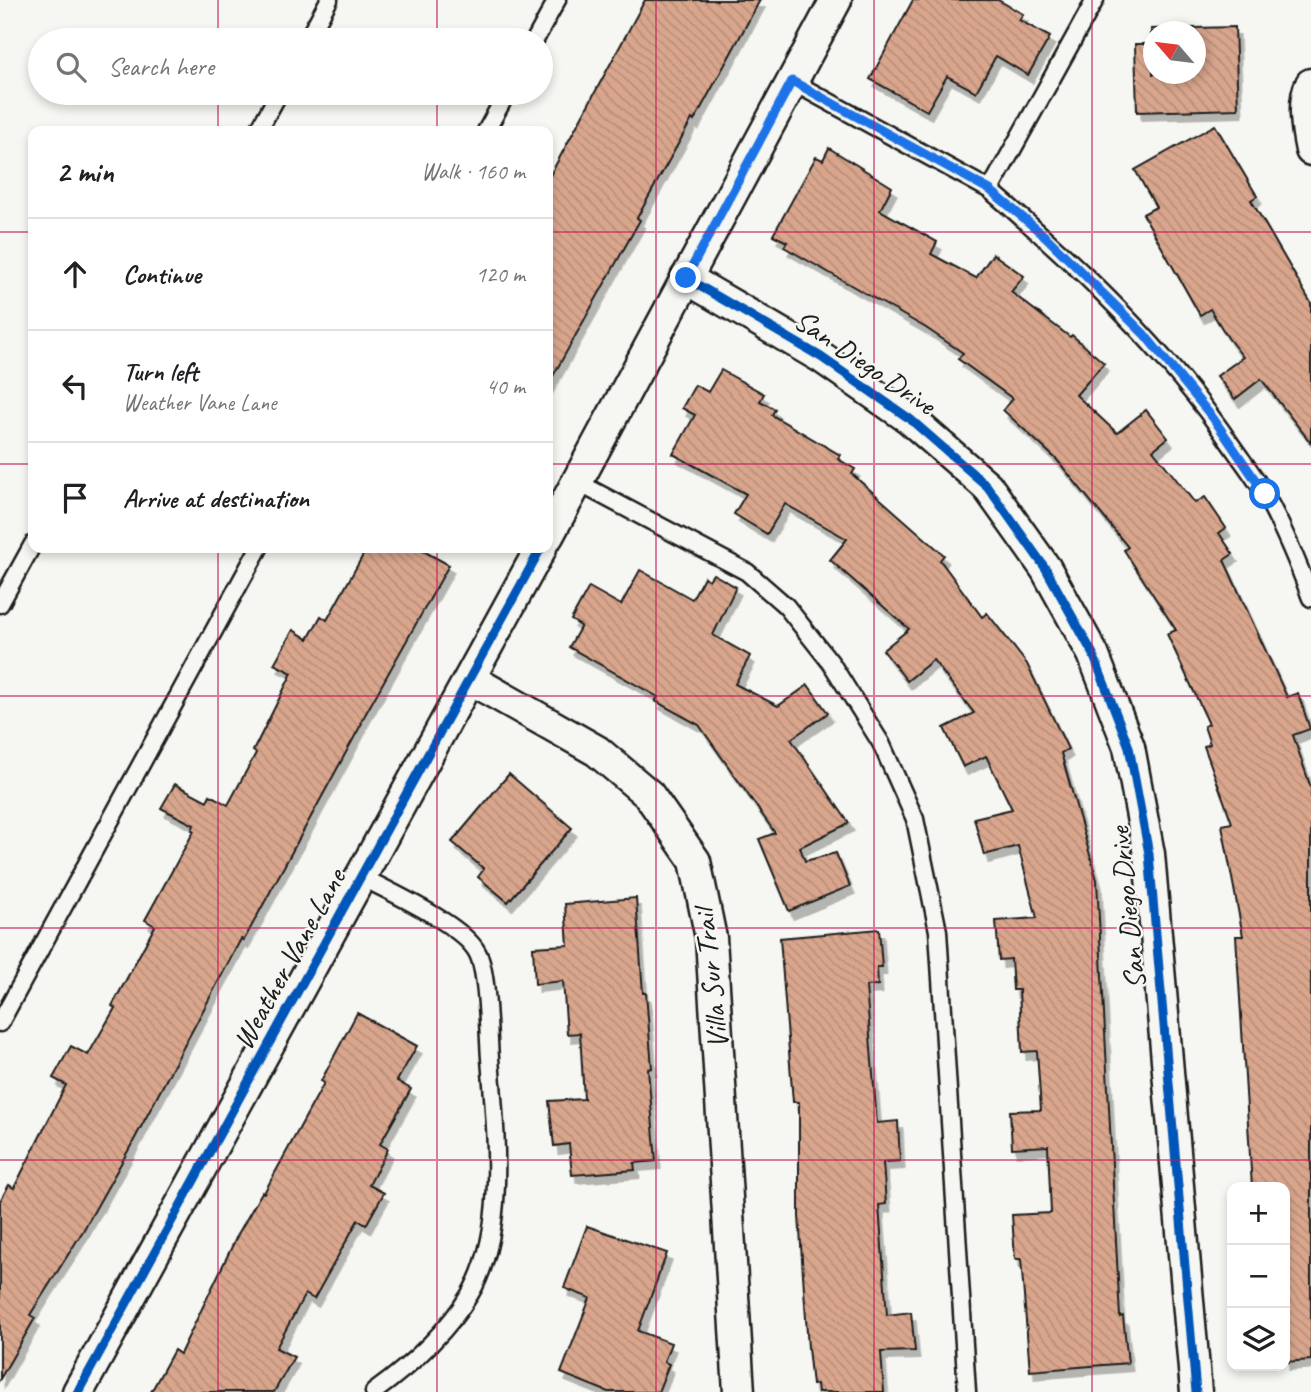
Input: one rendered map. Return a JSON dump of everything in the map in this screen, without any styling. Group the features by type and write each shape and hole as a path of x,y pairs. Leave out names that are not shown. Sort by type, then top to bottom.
{"street":[{"path":"553,527 836,0"},
{"path":"1311,84 1308,90 1307,132 1311,150"},
{"name":"San Diego Drive","path":"686,278 821,357 910,419 987,486 1046,569 1093,654 1129,747 1149,854 1196,1392"},
{"name":"Weather Vane Lane","path":"78,1392 538,553"},
{"name":"Villa Sur Trail","path":"470,679 597,751 649,795 695,860 711,938 739,1392"}],"lane":[{"path":"314,28 329,0"},
{"path":"542,28 557,0"},
{"path":"990,190 1095,0"},
{"path":"792,81 990,190 1046,237 1144,334 1213,418 1265,494 1311,597"},
{"path":"261,126 272,105"},
{"path":"489,126 500,105"},
{"path":"577,482 747,572 786,606 831,663 881,744 915,819 938,931 967,1392"},
{"path":"0,604 28,553"},
{"path":"0,1023 256,553"},
{"path":"362,877 456,929 478,953 485,985 496,1149 495,1206 485,1256 471,1292 448,1326 408,1367 374,1392"}],"building":[{"path":"645,0 760,0 637,218 640,220 553,376 553,170"},
{"path":"913,0 998,0 1023,14 1019,20 1050,37 1028,75 996,56 976,92 947,76 927,111 870,79"},
{"path":"1235,27 1238,109 1137,112 1135,44 1143,44 1143,84 1206,84 1206,28"},
{"path":"1215,125 1257,196 1251,200 1311,303 1311,443 1261,379 1235,399 1217,376 1243,357 1210,309 1200,315 1143,214 1156,207 1135,170"},
{"path":"829,148 892,187 880,210 937,242 931,254 976,278 993,254 1024,276 1011,292 1070,337 1072,335 1104,363 1076,395 1117,433 1146,410 1168,438 1153,450 1195,503 1205,497 1226,528 1219,533 1233,554 1224,560 1287,697 1298,693 1310,729 1293,735 1311,788 1311,1360 1290,1362 1290,1182 1252,1182 1236,936 1243,936 1222,825 1232,823 1204,746 1210,744 1204,726 1209,724 1167,634 1176,630 1124,550 1128,547 1057,460 1003,410 1013,399 958,359 963,353 926,328 784,247 787,242 773,235 816,157 823,160"},
{"path":"721,370 764,394 760,401 775,409 772,415 840,455 838,459 855,469 852,474 944,555 940,560 982,617 987,613 1027,664 1068,749 1061,753 1097,880 1120,1317 1123,1316 1128,1363 1030,1371 1021,1259 1015,1259 1012,1215 1051,1213 1048,1146 1012,1148 1010,1111 1041,1110 1037,1051 1022,1052 1019,990 1013,990 1011,959 999,960 996,921 1037,918 1018,846 984,855 974,818 1012,809 986,756 963,767 944,728 974,713 933,660 907,681 883,650 909,629 830,560 847,539 785,504 767,534 734,514 746,494 673,454 695,415 682,408 695,385 708,392"},
{"path":"364,553 427,553 449,565 244,940 241,939 133,1142 83,1231 30,1315 35,1318 0,1379 0,1201 9,1185 14,1188 66,1085 53,1078 71,1046 88,1055 115,1008 112,1006 155,926 145,920 194,831 194,825 161,808 175,784 207,801 210,795 228,805 256,753 253,751 292,673 274,664 293,630 308,639 321,616 327,620"},
{"path":"640,570 692,599 704,577 709,580 713,574 736,587 713,635 750,656 735,684 778,706 808,685 828,713 791,739 849,823 800,847 805,861 836,853 850,886 789,911 759,839 775,833 699,725 655,701 658,697 569,647 581,626 571,620 589,587 621,605"},
{"path":"509,774 572,828 508,902 478,877 484,869 452,842"},
{"path":"636,898 652,1068 648,1069 656,1161 634,1163 635,1170 572,1175 569,1144 554,1146 549,1101 584,1099 580,1033 567,1034 563,981 535,984 533,947 568,945 565,904"},
{"path":"879,929 882,967 877,967 878,985 866,986 877,1123 898,1121 900,1161 883,1162 886,1204 879,1205 887,1315 911,1312 915,1351 881,1352 884,1392 818,1392 817,1384 812,1385 808,1348 799,1216 799,1102 793,1102 780,938"},
{"path":"357,1013 417,1046 397,1081 411,1089 380,1144 388,1149 369,1185 384,1193 366,1225 358,1220 314,1299 305,1294 276,1348 294,1357 274,1392 151,1392 174,1350 180,1354 238,1234 262,1192 264,1193 324,1083 321,1081"},
{"path":"587,1226 667,1253 638,1331 671,1343 664,1362 669,1364 658,1392 608,1392 561,1373 590,1298 564,1288"}],"cycle path":[{"path":"686,278 821,357 910,419 987,486 1046,569 1093,654 1129,747 1149,854 1196,1392"},
{"path":"78,1392 538,553"}],"route":[{"path":"686,278 792,81 990,190 1046,237 1144,334 1213,418 1265,494"}]}
